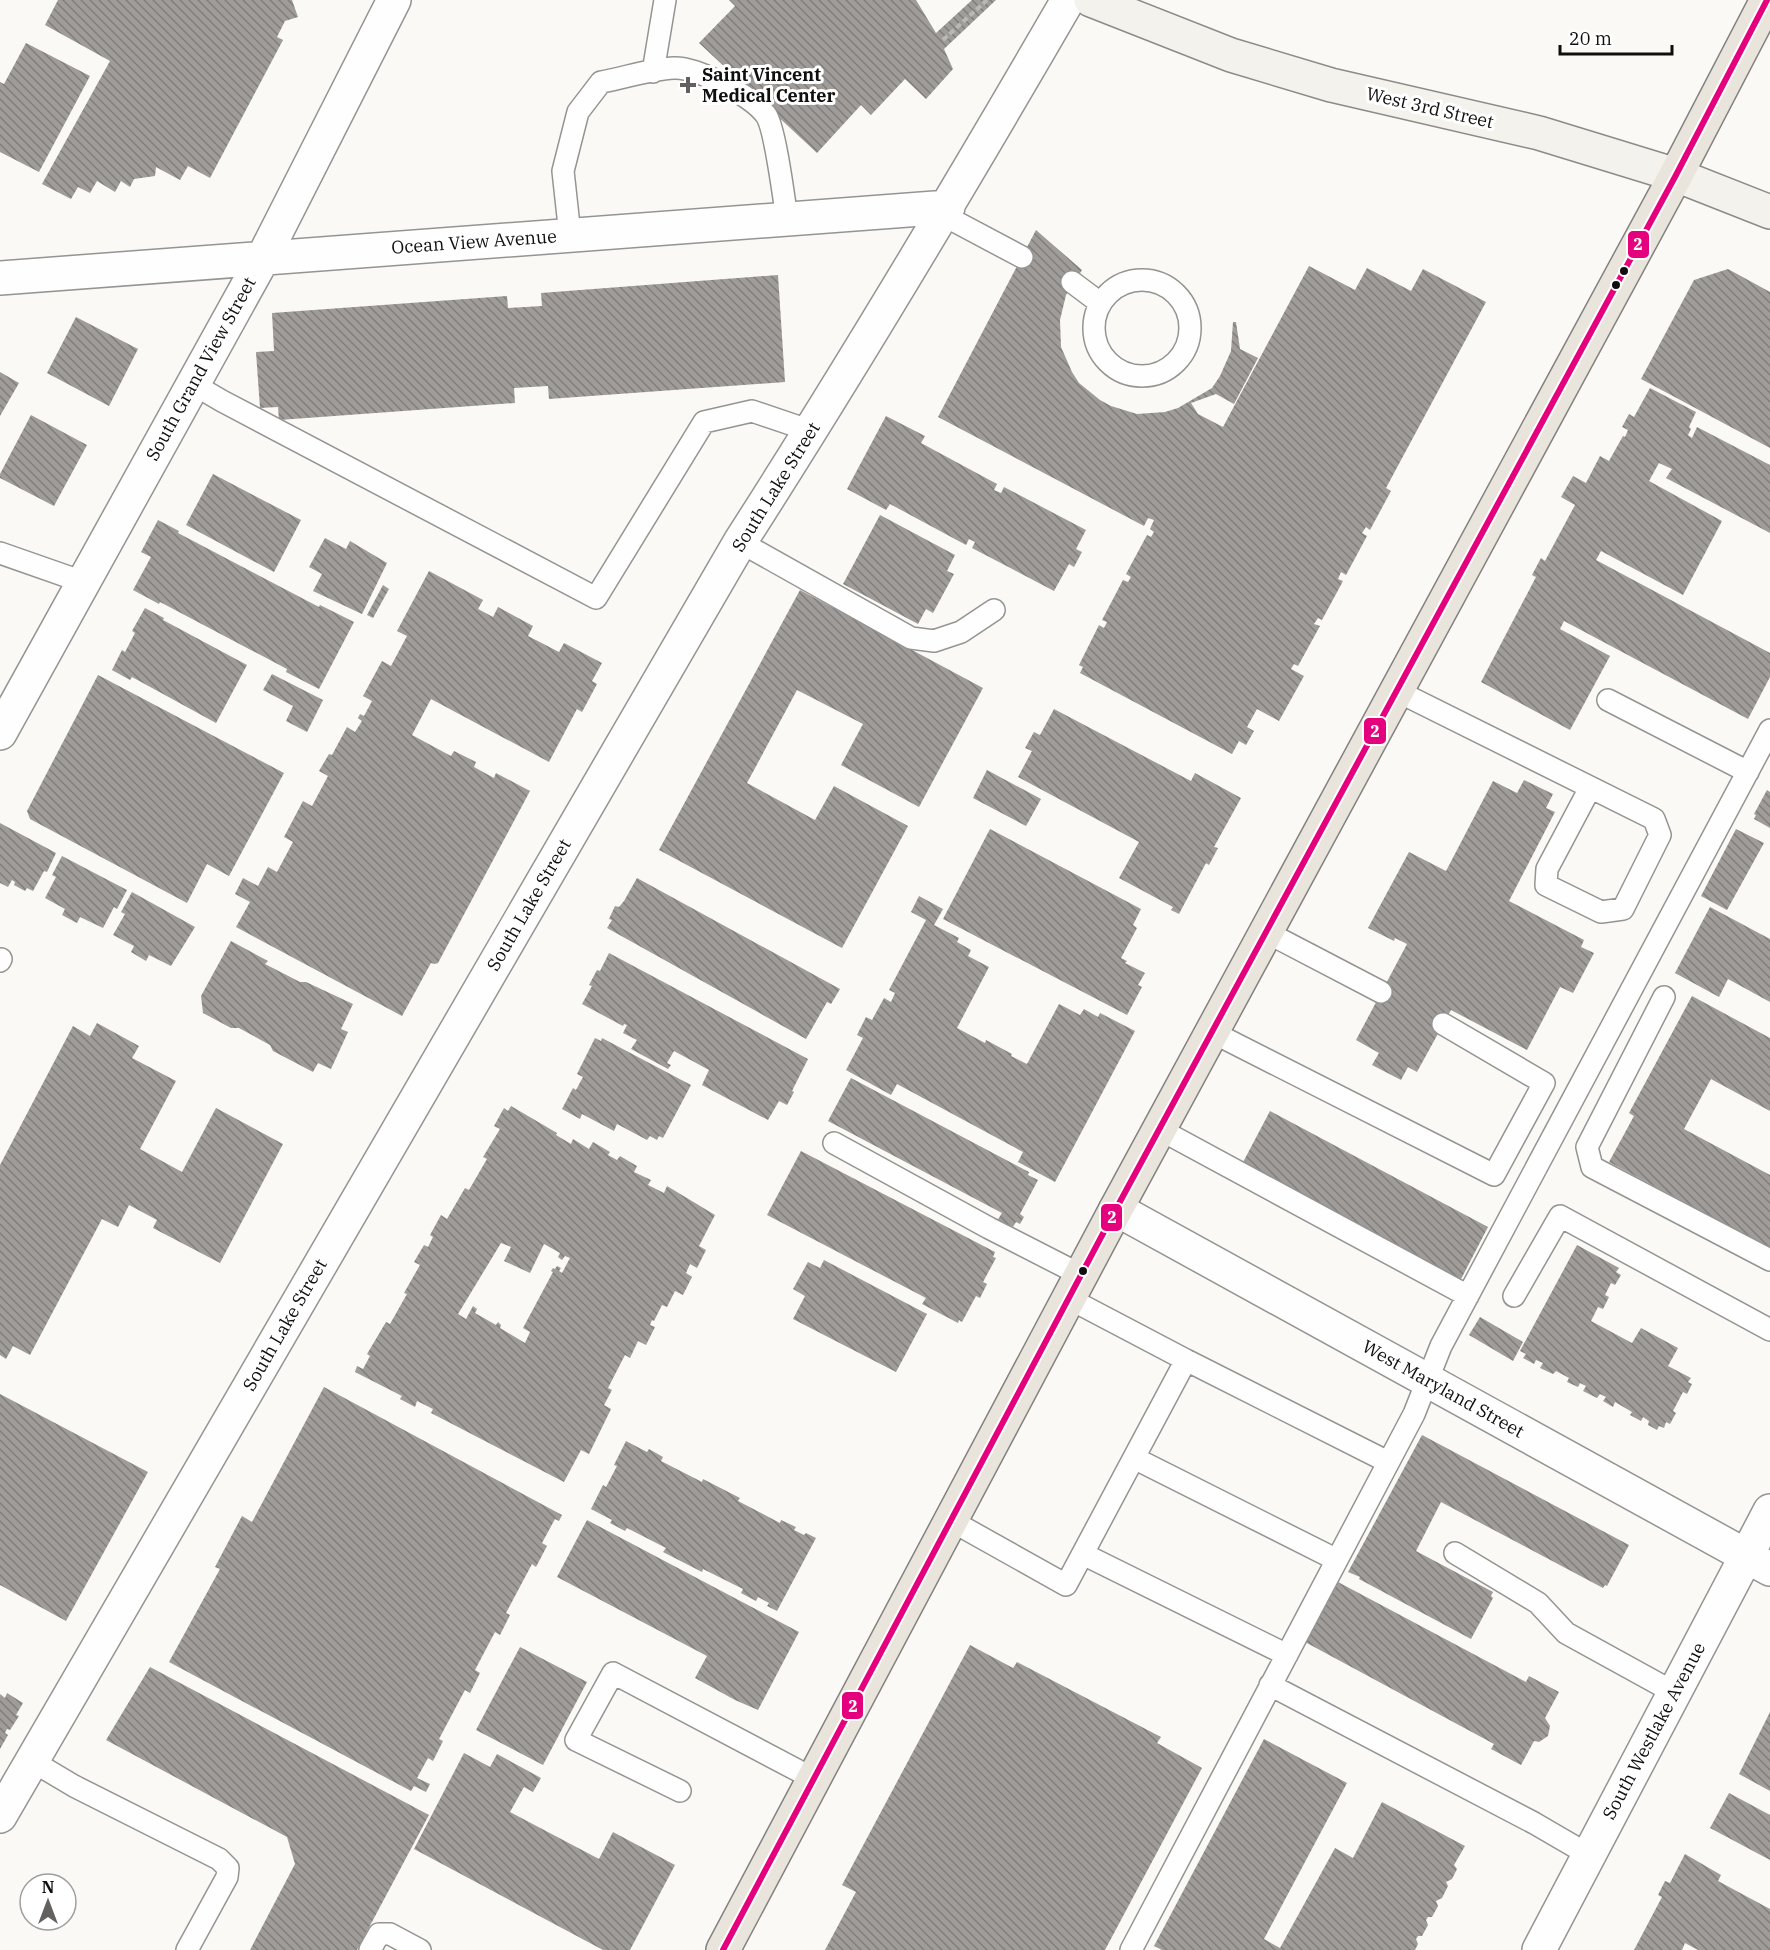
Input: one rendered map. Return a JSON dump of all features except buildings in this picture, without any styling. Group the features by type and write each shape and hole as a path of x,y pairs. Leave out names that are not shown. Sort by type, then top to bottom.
{"main road":[{"name":"West 3rd Street","path":"1091,0 1231,55 1331,85 1539,133 1676,176 1770,212"},
{"path":"723,1950 1074,1286 1676,176 1768,1"}],"street":[{"name":"South Grand View Street","path":"0,733 263,258 394,0"},
{"name":"South Lake Street","path":"0,1816 740,542 946,211 1068,0"},
{"name":"Ocean View Avenue","path":"0,278 787,219 946,211"},
{"name":"West Maryland Street","path":"1116,1209 1758,1562"},
{"name":"South Westlake Avenue","path":"1539,1950 1675,1693 1758,1562 1770,1511"}],"lane":[{"path":"653,72 665,0"},
{"path":"570,235 563,171 578,112 601,82 675,68 708,77 741,92 767,116 787,219"},
{"path":"946,211 1022,257"},
{"path":"1142,279 1158,282 1173,290 1184,303 1190,319 1190,336 1184,351 1174,364 1161,372 1146,376 1131,375 1117,369 1105,360 1097,347 1093,332 1094,317 1100,303 1110,290 1125,282 1142,279"},
{"path":"1072,282 1100,303"},
{"path":"193,384 596,598 704,422 752,411 811,431"},
{"path":"740,542 911,638 934,641 961,632 994,610"},
{"path":"0,553 83,582"},
{"path":"1397,691 1654,819 1660,836 1623,909 1601,912 1546,885 1547,869 1590,788"},
{"path":"1608,700 1748,772"},
{"path":"1131,1950 1414,1414 1441,1346 1770,730"},
{"path":"1266,932 1381,992"},
{"path":"1664,997 1587,1147 1592,1167 1770,1260"},
{"path":"1212,1032 1494,1175 1544,1083 1443,1024"},
{"path":"1159,1130 1468,1296"},
{"path":"834,1143 989,1228 1186,1360 1388,1462"},
{"path":"1514,1296 1560,1216 1770,1330"},
{"path":"951,1520 1066,1585 1186,1360"},
{"path":"1134,1458 1337,1560"},
{"path":"1455,1553 1538,1603 1566,1633 1675,1693"},
{"path":"1083,1554 1287,1655"},
{"path":"680,1791 576,1740 613,1673 814,1779"},
{"path":"1270,1685 1589,1855"},
{"path":"32,1761 74,1786 219,1859 228,1868 227,1877 187,1950"},
{"path":"370,1950 379,1935 390,1934 420,1950"}],"path":[{"path":"943,40 987,0"}],"transit line":[{"name":"2","path":"723,1950 1116,1209 1676,175 1767,0"}],"place":[{"name":"Saint Vincent Medical Center","path":"688,85"}]}
